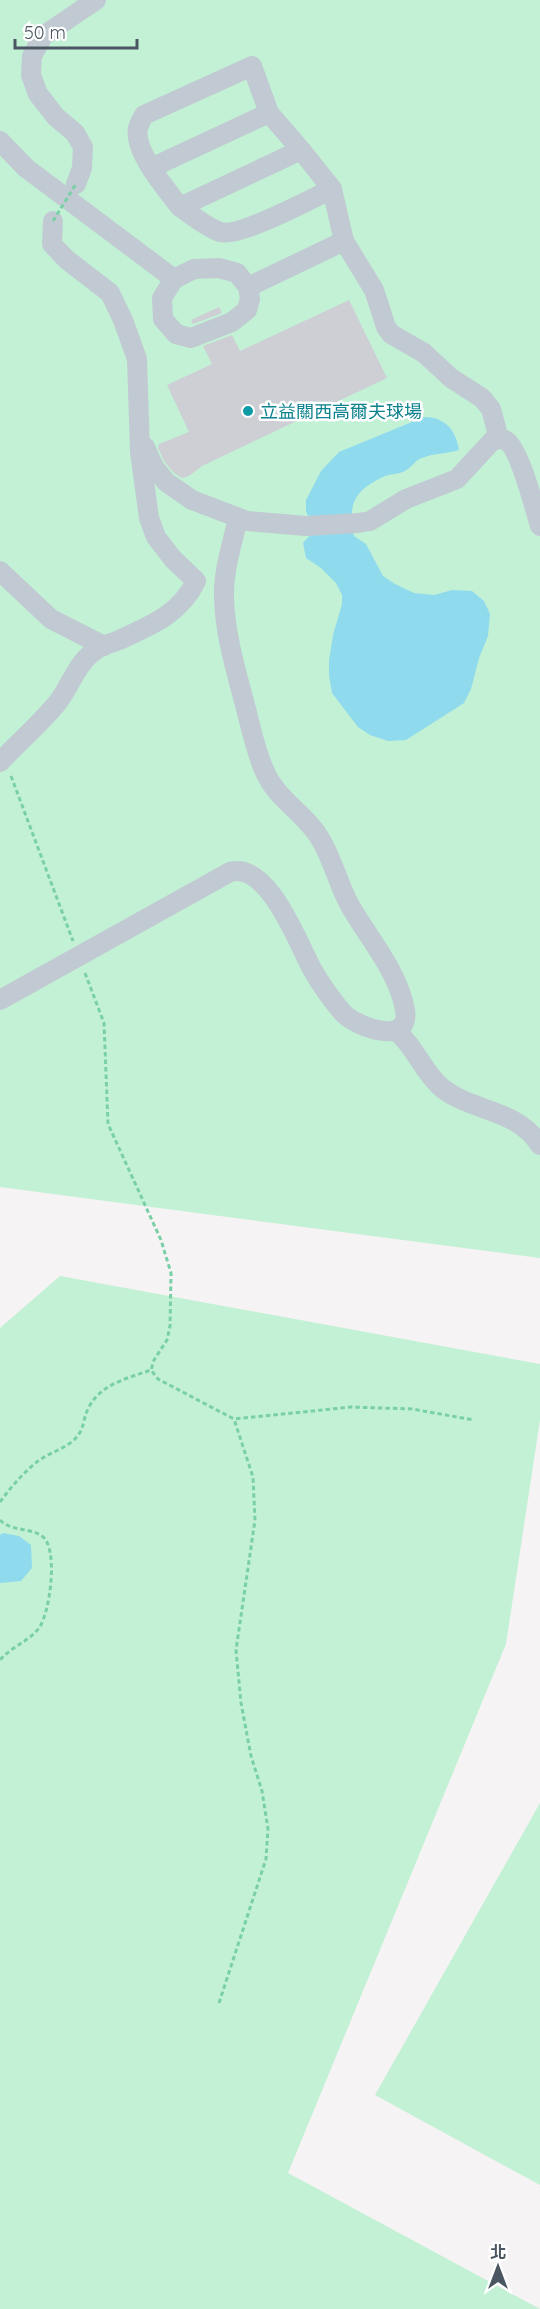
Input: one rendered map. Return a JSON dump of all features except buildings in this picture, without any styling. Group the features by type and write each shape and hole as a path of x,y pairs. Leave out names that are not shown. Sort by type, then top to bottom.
{"lane":[{"path":"76,184 82,168 83,147 75,133 56,117 38,94 31,75 32,56 44,36 96,0"},
{"path":"332,189 239,232 222,233 207,226 180,207 151,168 137,130 144,115 252,66 269,113 332,189 344,241 374,290 386,327 391,334 424,353 451,378 482,398 490,408 499,439"},
{"path":"151,168 269,113"},
{"path":"0,141 26,168 174,279"},
{"path":"180,207 301,150"},
{"path":"53,221 51,244 66,259 110,293 123,320 137,359 140,452 149,518 156,537 167,552 196,581"},
{"path":"248,286 344,241"},
{"path":"219,268 237,273 248,286 250,299 247,310 232,322 190,338 176,334 163,319 162,298 174,279 194,269 219,268"},
{"path":"140,427 143,443 154,467 166,482 192,500 247,521 306,526 358,524 370,521 406,499 457,479 492,441 507,440 513,447 524,473 540,526"},
{"path":"0,1000 230,872 246,871 269,891 328,996 346,1016 364,1027 384,1032 396,1031 401,1026 405,1013 401,994 393,976 348,901 321,840 273,786 265,774 256,747 229,640 224,598 226,565 238,518"},
{"path":"2,759 60,699 78,667 95,650 159,622 180,607 196,581 226,565"},
{"path":"0,571 51,619 104,646"},
{"path":"396,1031 405,1039 442,1087 460,1098 507,1116 523,1125 540,1145"}],"path":[{"path":"53,221 76,184"},
{"path":"2,759 75,946"},
{"path":"83,968 104,1023 108,1124 161,1240 171,1273 170,1326 167,1340 154,1360 151,1370"},
{"path":"151,1370 158,1379 234,1419 351,1407 412,1408 474,1420"},
{"path":"0,1502 15,1482 38,1462 73,1442 83,1430 87,1408 98,1394 115,1383 151,1370"},
{"path":"219,2003 266,1859 268,1829 262,1791 251,1756 241,1703 236,1650 255,1520 253,1477 234,1419"},
{"path":"0,1520 14,1529 36,1533 44,1537 49,1546 51,1563 47,1611 41,1626 30,1638 0,1660"}],"green space":[{"name":"立益關西高爾夫球場","path":"0,0 540,0 540,1258 0,1187"},
{"path":"60,1276 540,1364 540,1420 506,1644 288,2173 540,2309 0,2309 0,1328"},
{"path":"540,1803 540,2185 375,2095"}],"water":[{"path":"424,417 444,422 455,436 459,450 422,458 406,471 385,476 366,487 355,500 353,507 354,536 366,544 383,576 414,593 434,595 452,590 472,591 484,601 490,614 488,636 479,658 471,689 464,703 406,740 388,741 370,735 358,727 332,693 329,661 342,595 336,583 321,568 306,558 303,543 314,531 306,511 306,500 321,471 339,452"},
{"path":"3,1533 19,1536 31,1545 32,1568 21,1581 0,1583 0,1535"}],"place":[{"name":"立益關西高爾夫球場","path":"248,411"}]}
